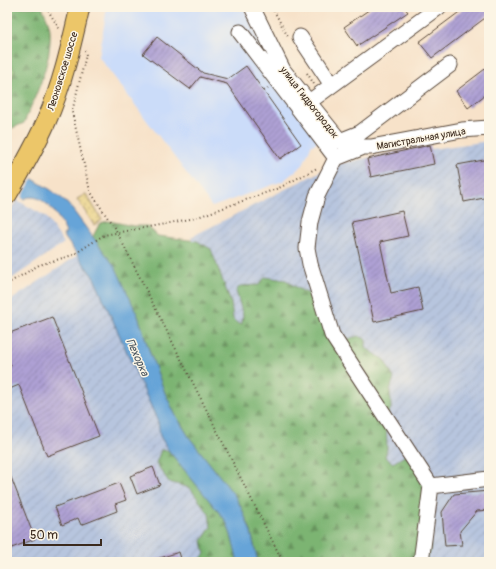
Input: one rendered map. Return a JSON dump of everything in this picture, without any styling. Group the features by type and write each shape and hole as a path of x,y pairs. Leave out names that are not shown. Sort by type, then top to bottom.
{"main road":[{"name":"Леоновское шоссе","path":"7,195 18,177 46,121 61,82 80,7"}],"street":[{"name":"улица Гидрогородок","path":"252,7 283,70 340,141 358,147"},
{"path":"309,102 439,7"},
{"path":"240,32 336,158 317,196 312,216 307,248 310,264 332,335 431,486 421,562"},
{"path":"300,37 332,85"},
{"path":"340,141 360,133 450,65"},
{"name":"Магистральная улица","path":"336,158 358,147 370,147 462,130 489,128"},
{"path":"431,486 489,479"}],"path":[{"path":"46,7 61,31"},
{"path":"272,7 276,15"},
{"path":"85,48 86,55 72,112 90,191 117,232 283,562"},
{"path":"7,284 39,265 73,255 98,237 117,232 195,218 279,188 336,158"}],"shaded area":[{"path":"107,7 243,7 283,78 327,135 311,146 303,165 283,181 212,207 99,57"},
{"path":"489,141 489,562 349,562 304,495 191,237 333,165 430,145 431,149"},
{"path":"17,200 45,216 64,243 7,282 7,215"},
{"path":"78,255 94,278 158,422 160,436 169,451 161,450 169,482 190,488 209,514 211,527 202,541 205,554 197,562 7,562 7,303"}],"green space":[{"path":"7,7 42,7 50,28 50,43 46,67 24,123 8,130 7,92 15,70 7,62"},
{"path":"7,62 15,70 7,92"},
{"path":"109,221 133,226 147,226 158,236 197,241 211,249 231,303 233,319 238,324 242,324 243,315 236,291 240,286 259,285 265,277 286,280 309,294 319,319 335,338 348,339 358,336 366,339 366,348 384,360 394,378 390,390 391,408 386,419 387,449 385,457 393,463 406,455 425,476 423,498 431,550 424,562 258,562 251,532 242,509 235,496 189,437 175,414 165,393 138,316 92,238 100,223"},
{"path":"161,450 169,451 226,521 238,562 197,562 205,554 202,541 211,527 209,514 190,488 169,482 156,463"}],"sand":[{"path":"86,194 102,220 94,225 77,199"}],"water":[{"name":"Пехорка","path":"7,156 28,176 64,200 116,268 138,316 165,393 175,414 189,437 235,496 251,532 258,562 238,562 226,521 169,451 160,436 158,422 94,278 63,235 66,233 60,220 50,207 37,198 31,197 24,199 7,186"}],"pier":[{"path":"12,158 21,168 33,177 21,199 7,189 7,167"}],"building":[{"path":"373,7 404,7 408,12 357,46 344,27"},
{"path":"466,7 489,7 489,15 432,58 419,42"},
{"path":"157,37 203,73 228,79 246,66 301,144 280,159 227,84 200,77 190,89 143,54"},
{"path":"489,66 489,92 468,108 456,91"},
{"path":"430,145 434,164 371,177 367,159"},
{"path":"489,159 489,197 464,202 457,165"},
{"path":"402,211 408,236 380,242 391,293 418,287 423,311 374,322 352,222"},
{"path":"52,317 99,436 47,456 19,385 7,390 7,368 11,366 7,355 7,334"},
{"path":"7,467 35,539 9,549 7,544"},
{"path":"153,467 160,485 137,494 130,476"},
{"path":"119,483 126,500 115,504 117,511 81,525 78,518 62,525 55,507"},
{"path":"489,491 489,510 477,511 460,531 462,545 445,546 442,512 454,494"},
{"path":"179,552 182,562 147,562"}]}
